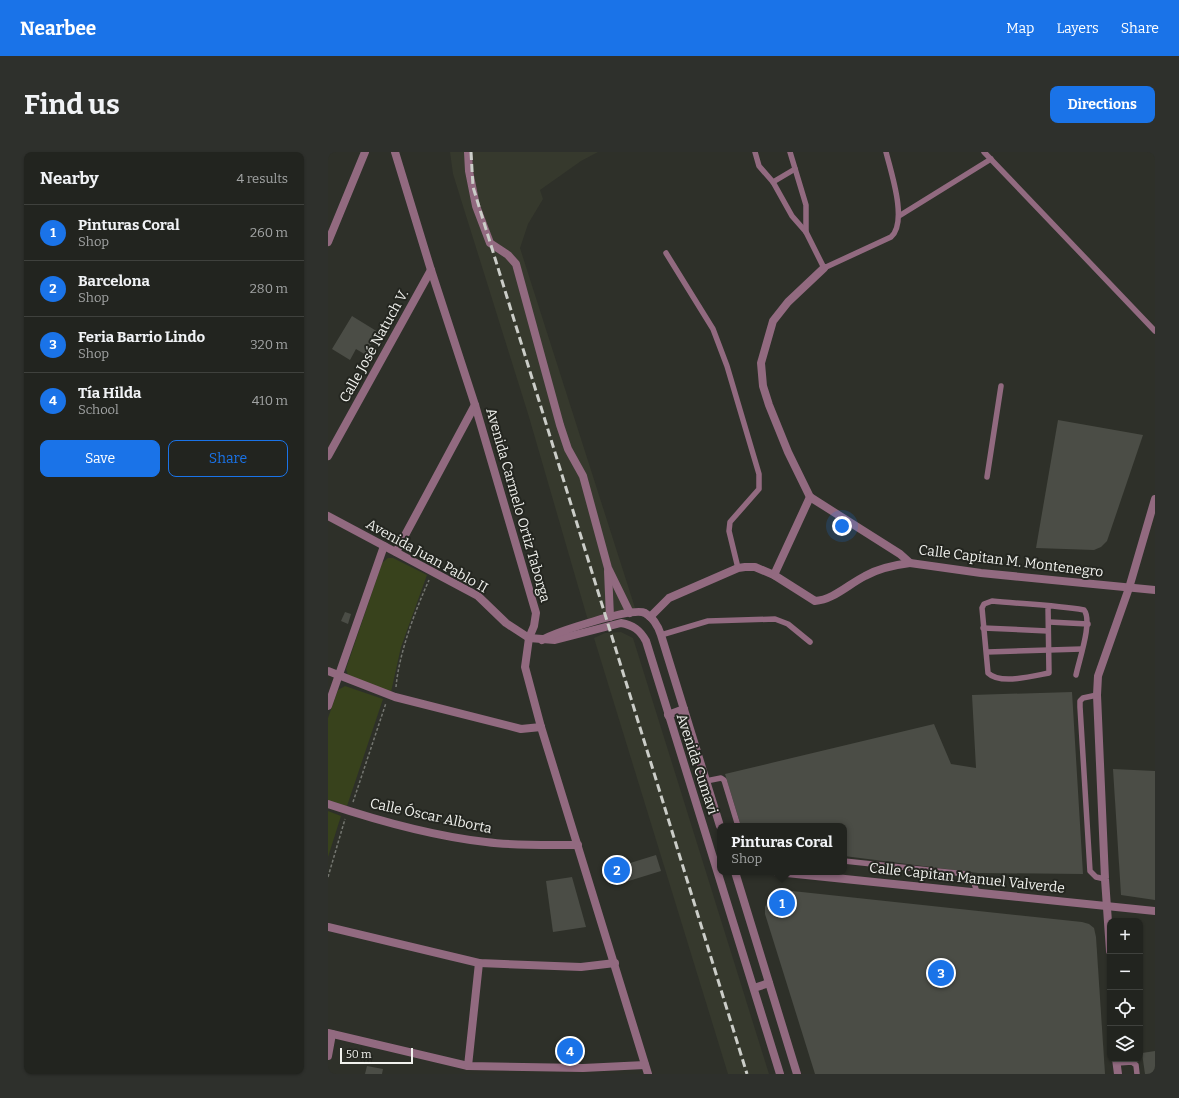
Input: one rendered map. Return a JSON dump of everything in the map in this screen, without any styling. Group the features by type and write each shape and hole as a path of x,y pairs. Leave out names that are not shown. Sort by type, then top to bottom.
{"street":[{"path":"328,242 365,152"},
{"name":"Avenida Carmelo Ortiz Taborga","path":"395,152 431,270 475,405 536,613 534,626 529,638 525,667 541,727 648,1074"},
{"path":"468,152 469,171 476,206 490,243 508,255 516,264 568,450 583,476 608,568 630,613"},
{"path":"774,575 810,497 769,405 764,386 761,363 773,321 788,302 824,268"},
{"name":"Calle José Natuch V.","path":"328,456 431,270"},
{"path":"396,552 475,405"},
{"name":"Calle Capitan M. Montenegro","path":"810,497 900,554 910,563 980,572 1155,590"},
{"path":"1108,918 1097,695 1098,676 1129,588 1155,498"},
{"name":"Avenida Juan Pablo II","path":"328,516 478,596 506,623 522,635 529,638"},
{"path":"328,706 384,546"},
{"path":"541,640 554,633 610,617 630,613 644,613 650,617 669,598 738,568 755,567 774,575 807,598 815,601 821,601 878,569 910,563"},
{"path":"608,568 610,617"},
{"name":"Avenida Cumavi","path":"650,617 658,627 661,635 719,823"},
{"name":"Avenida Cumavi","path":"529,638 555,640 621,623 636,628 646,641 717,871"},
{"path":"328,671 392,696 521,729 541,727"},
{"path":"668,715 684,709"},
{"name":"Calle Óscar Alborta","path":"328,804 399,825 486,842 578,845"},
{"name":"Avenida Cumavi","path":"718,875 780,1074"},
{"path":"735,875 797,1074"},
{"name":"Calle Capitan Manuel Valverde","path":"807,875 1155,911"},
{"path":"328,927 479,963 581,967 615,963"},
{"path":"468,1066 479,963"},
{"path":"754,988 769,983"},
{"path":"328,1056 330,1034 468,1066 517,1071 645,1065"},
{"path":"1117,1062 1118,1074"}],"lane":[{"path":"755,152 758,166 772,182 792,216 806,232 824,268 891,237 897,232 898,216 896,195 886,152"},
{"path":"790,152 806,205 806,232"},
{"path":"984,152 1155,331"},
{"path":"898,216 991,159"},
{"path":"772,182 795,169"},
{"path":"666,253 713,329 727,366 759,474 759,489 730,522 729,531 738,568"},
{"path":"987,477 1001,386"},
{"path":"1048,606 1049,673 1020,678 999,678 988,673 982,608 987,602 1048,606 1084,610 1088,614 1088,624 1076,675"},
{"path":"661,635 708,621 775,619 788,624 810,642"},
{"path":"1048,622 1088,624"},
{"path":"983,628 1048,631"},
{"path":"987,652 1082,648"},
{"path":"1097,695 1084,698 1080,701 1080,707 1090,871 1096,877 1105,879"},
{"path":"706,781 721,778 724,780 737,823"},
{"path":"847,861 966,874 972,877 977,892"},
{"path":"1132,1062 1136,1065 1137,1074"}],"path":[{"path":"328,877 349,811 392,696 400,662 418,608 433,572"}],"shaded area":[{"path":"450,152 598,152 581,161 540,190 543,199 528,224 520,248 636,611 589,624 529,417 453,174"},
{"path":"621,632 633,638 769,1074 728,1074 594,638 605,633"}],"green space":[{"path":"388,558 393,558 427,575 401,647 391,692 348,675 346,669 382,563"},
{"path":"345,686 383,699 347,806 328,800 328,718 338,690"},
{"path":"328,811 341,816 328,857"}],"building":[{"path":"352,316 378,332 368,349 375,353 371,358 356,349 350,360 332,349"},
{"path":"1058,420 1143,435 1107,541 1101,547 1094,550 1036,548"},
{"path":"345,612 351,614 348,624 341,621"},
{"path":"1072,692 1083,874 978,873 847,856 847,823 740,823 725,774 934,724 951,764 976,768 972,695"},
{"path":"1113,769 1155,771 1155,900 1121,895"},
{"path":"656,855 661,871 619,884 614,868"},
{"path":"572,877 586,927 553,932 546,881"},
{"path":"783,890 1082,922 1089,924 1094,928 1096,937 1105,1074 815,1074 765,914 765,907 769,899 777,891"},
{"path":"1155,1051 1155,1074 1145,1074 1143,1053"},
{"path":"367,1066 383,1069 382,1074 365,1074"}],"railway":[{"path":"471,152 473,187 747,1074"}],"place":[{"name":"Barcelona","path":"617,870"},
{"name":"Pinturas Coral","path":"782,903"},
{"name":"Feria Barrio Lindo","path":"941,973"},
{"name":"Tía Hilda","path":"570,1051"}]}
